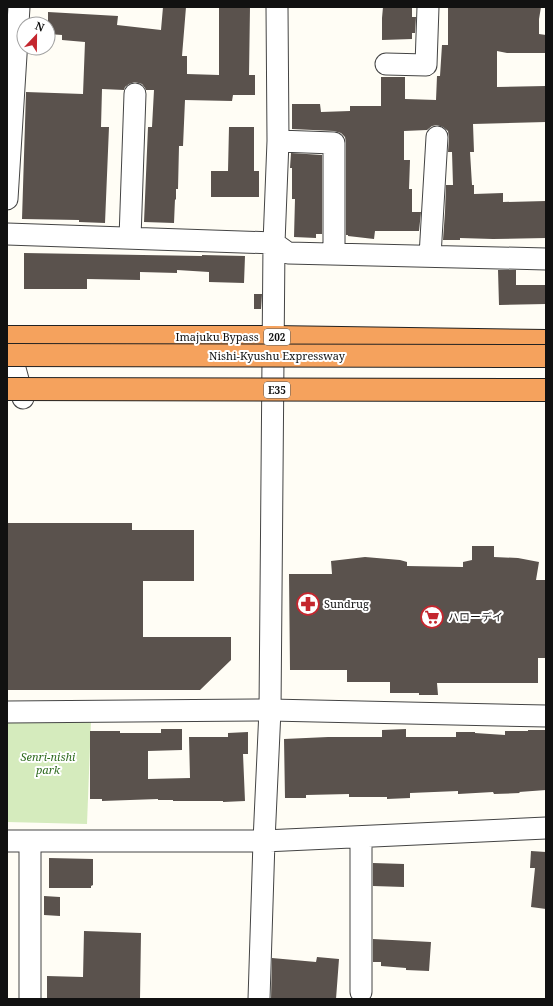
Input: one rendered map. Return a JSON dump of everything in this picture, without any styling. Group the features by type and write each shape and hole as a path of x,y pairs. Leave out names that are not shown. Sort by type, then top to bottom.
{"highway":[{"name":"Imajuku Bypass","path":"7,338 274,337 546,341"},
{"name":"Nishi-Kyushu Expressway","path":"7,355 546,356"},
{"name":"E35","path":"12,395 546,390"},
{"path":"12,395 546,399"}],"street":[{"path":"7,199 19,7"},
{"path":"259,999 270,710 274,243 278,141 277,7"},
{"path":"386,64 426,65 428,7"},
{"path":"130,238 135,94"},
{"path":"430,256 437,137"},
{"path":"278,141 334,143 334,254"},
{"path":"7,234 274,243 288,253 546,259"},
{"path":"7,338 12,395"},
{"path":"7,712 270,710 546,716"},
{"path":"7,841 264,841 546,828"},
{"path":"361,837 361,992"},
{"path":"30,841 30,999"}],"green space":[{"name":"Senri-nishi park","path":"7,721 91,721 87,824 7,822"}],"building":[{"path":"163,7 186,7 182,56 187,56 187,74 219,75 219,7 250,7 249,75 255,75 255,95 233,95 232,101 185,100 183,146 179,146 178,189 176,189 174,223 144,222 148,127 152,127 154,90 146,90 142,84 135,82 129,84 124,90 102,89 101,127 109,127 105,223 79,222 79,220 22,219 26,92 83,94 85,42 62,40 62,35 56,35 56,16 48,16 48,12 118,16 117,25 161,30"},
{"path":"383,7 412,7 412,17 416,17 415,33 412,33 412,39 382,40"},
{"path":"448,7 541,7 539,34 546,35 546,53 507,53 497,51 497,87 546,86 546,122 473,124 474,152 470,152 474,194 503,193 503,202 546,201 546,238 460,238 460,240 443,240 446,185 453,185 452,152 448,152 448,131 437,125 432,126 427,130 404,131 404,160 410,160 409,189 412,189 412,212 421,212 419,231 375,231 374,239 348,236 346,235 345,137 341,133 334,131 292,129 292,104 320,104 321,112 350,111 350,106 381,106 381,77 405,77 405,99 436,100 437,76 440,76 442,45 448,45"},
{"path":"229,127 254,127 254,171 259,171 259,197 211,197 211,171 228,171"},
{"path":"291,153 322,155 322,234 316,234 316,238 294,237 295,199 292,199 292,168 290,168"},
{"path":"24,253 245,256 244,283 209,282 209,272 177,270 177,273 140,272 140,280 87,279 87,289 24,289"},
{"path":"498,270 516,270 516,285 546,285 546,304 499,305"},
{"path":"254,294 262,294 261,309 254,309"},
{"path":"7,523 132,523 132,530 194,530 194,581 143,581 143,637 231,637 231,660 200,690 7,690"},
{"path":"472,546 494,546 494,557 518,558 539,562 536,580 546,580 546,658 538,658 538,683 437,683 438,695 419,695 419,693 390,693 390,682 347,682 347,670 290,670 289,574 332,574 331,561 365,557 400,560 407,562 407,566 463,567 463,562 472,560"},
{"path":"161,729 182,729 182,750 148,751 148,779 190,778 189,737 228,737 228,733 248,732 248,754 243,754 245,801 173,801 158,799 102,801 102,799 90,799 90,731 161,733"},
{"path":"406,729 406,737 456,737 456,732 505,735 505,731 546,730 546,790 494,794 493,792 458,794 458,791 410,793 410,798 387,799 387,797 349,797 349,794 306,795 306,798 285,798 284,739 382,737 382,730"},
{"path":"531,851 546,852 546,909 531,907 535,868 530,868"},
{"path":"49,858 93,859 93,885 91,888 49,888"},
{"path":"373,863 404,864 404,887 373,886"},
{"path":"44,896 60,897 60,916 44,915"},
{"path":"84,931 141,933 140,999 47,999 47,976 83,977"},
{"path":"373,939 431,942 429,971 406,970 406,968 381,966 381,962 373,962"},
{"path":"317,957 339,959 336,999 271,999 272,958 316,962"}],"place":[{"name":"Sundrug","path":"308,604"},
{"name":"ハローデイ","path":"432,617"}]}
